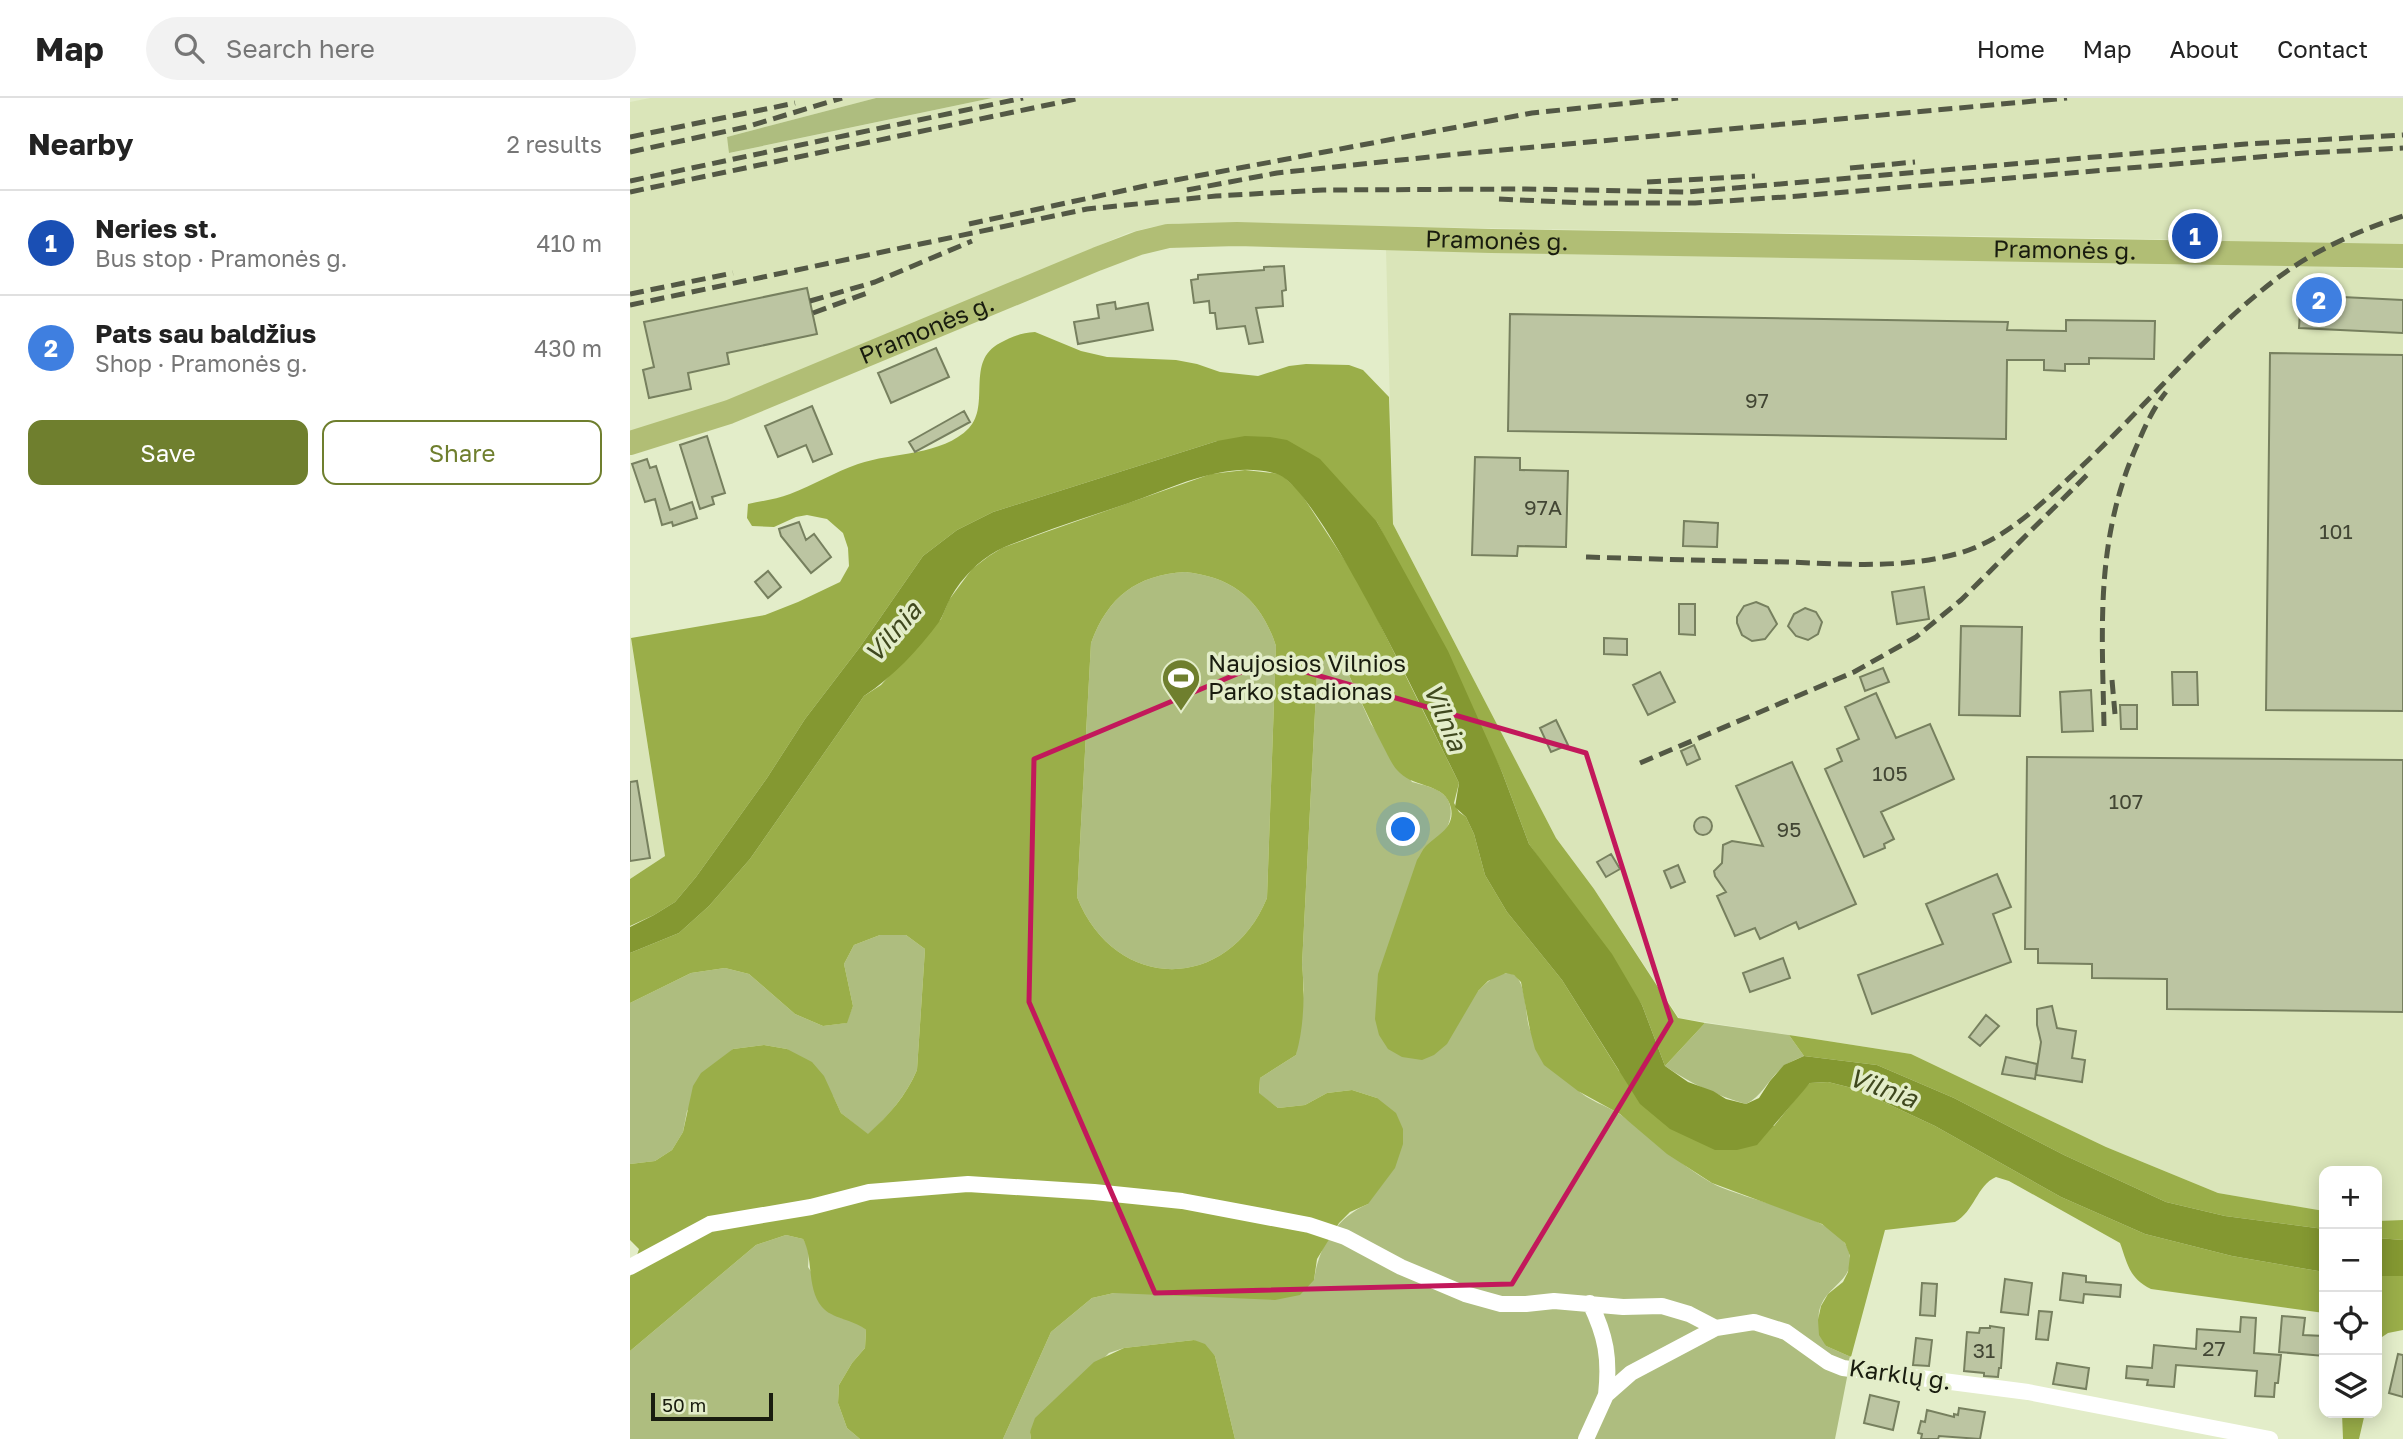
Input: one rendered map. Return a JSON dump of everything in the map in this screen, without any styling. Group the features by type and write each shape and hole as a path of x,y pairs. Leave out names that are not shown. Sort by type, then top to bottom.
{"main road":[{"name":"Pramonės g.","path":"630,443 729,412 1097,258 1168,236 1237,234 1490,241 2403,256"}],"street":[{"path":"630,1267 710,1224 811,1207 869,1192 968,1184 1182,1201 1309,1225 1345,1237 1402,1267 1465,1294 1501,1304 1554,1301 1623,1307 1662,1306 1689,1314 1716,1328"},
{"path":"1590,1303 1600,1323 1609,1365 1606,1395"},
{"name":"Karklų g.","path":"1586,1439 1606,1395 1631,1373 1716,1328 1754,1322 1786,1332 1828,1362 1843,1368 2028,1392 2270,1439"}],"highlighted area":[{"path":"1268,661 1586,753 1671,1021 1512,1284 1155,1293 1029,1002 1034,759"}],"shaded area":[{"path":"650,98 876,98 727,137 730,153 992,98 2403,98 2403,248 2150,239 1179,223 1128,233 798,375 630,435 630,102"},
{"path":"876,98 992,98 729,153 727,137"},
{"path":"1386,249 2298,265 2403,270 2403,1220 2382,1221 2382,1166 2319,1166 2319,1210 2218,1193 2106,1147 1911,1054 1679,1018 1594,889 1556,838 1393,524"},
{"path":"1035,332 1081,351 1107,357 1176,360 1220,372 1258,376 1289,366 1349,365 1363,370 1389,397 1393,524 1556,838 1594,889 1678,1018 1705,1023 1665,1066 1642,1005 1529,844 1502,772 1377,522 1217,441 993,512 957,530 923,556 860,647 805,719 767,778 696,877 675,902 630,926 630,879 665,856 631,638 765,615 840,582 849,566 848,548 843,533 827,519 807,515 774,527 752,526 747,518 748,504 790,494 858,464 931,449 958,437 969,428 975,418 983,361 990,351 1013,337"},
{"path":"1245,470 1281,474 1300,492 1359,582 1459,783 1454,803 1466,817 1474,834 1485,875 1507,912 1562,980 1619,1071 1774,1126 1810,1083 1828,1082 1856,1089 1935,1126 2061,1197 2145,1234 2232,1256 2319,1271 2319,1312 2151,1289 2134,1275 2120,1243 2009,1181 1996,1177 1984,1186 1967,1212 1955,1222 1885,1230 1851,1357 1826,1346 1819,1335 1818,1320 1821,1306 1828,1294 1843,1282 1848,1272 1850,1256 1845,1243 1822,1224 1712,1183 1667,1154 1620,1114 1578,1091 1544,1065 1535,1049 1521,982 1514,975 1506,973 1488,981 1478,991 1447,1044 1434,1055 1422,1060 1402,1057 1388,1049 1379,1035 1375,1019 1378,974 1417,860 1426,846 1448,826 1452,815 1448,800 1443,794 1406,778 1395,767 1343,662 1335,655 1328,656 1317,673 1301,1033 1296,1055 1260,1078 1259,1093 1278,1108 1305,1105 1327,1093 1352,1090 1377,1098 1396,1113 1403,1129 1403,1144 1395,1168 1368,1204 1350,1212 1339,1223 1317,1259 1314,1280 1300,1295 1275,1300 1114,1293 1092,1298 1051,1332 1003,1439 860,1439 847,1428 838,1403 839,1385 865,1348 866,1330 822,1307 814,1291 803,1239 786,1235 756,1245 630,1351 630,1277 639,1249 630,1240 630,1164 655,1161 672,1150 683,1132 693,1086 701,1073 733,1049 764,1045 787,1049 812,1062 824,1076 841,1113 868,1134 896,1105 917,1070 925,949 906,935 880,935 854,945 844,964 853,1006 847,1023 823,1026 795,1014 749,974 725,968 691,973 630,1003 630,953 679,933 709,906 750,859 864,696 881,685 941,619 949,600 972,569 1002,548 1211,474","holes":["1185,572 1231,585 1253,604 1270,630 1276,646 1267,898 1249,929 1226,951 1200,965 1172,969 1144,965 1117,951 1094,929 1077,897 1091,643 1115,601 1138,584 1152,578"]},
{"name":"Naujosios Vilnios Parko stadionas","path":"1185,572 1217,579 1243,594 1262,616 1276,646 1267,898 1249,929 1226,951 1200,965 1172,969 1144,965 1117,951 1094,929 1077,897 1091,643 1106,613 1126,591 1152,578"},
{"path":"630,633 665,856 630,879"},
{"path":"1335,655 1343,662 1371,724 1412,782 1437,790 1449,803 1451,813 1447,828 1426,847 1478,991 1500,974 1509,973 1515,976 1522,988 1530,1030 1551,1059 1581,1092 1621,1115 1710,1182 1824,1225 1838,1235 1847,1247 1850,1266 1825,1297 1819,1315 1826,1346 1851,1357 1835,1439 1235,1439 1215,1356 1194,1340 1124,1348 1109,1353 1030,1432 1031,1439 1003,1439 1051,1332 1092,1298 1114,1293 1314,1280 1320,1256 1331,1234 1347,1217 1368,1204 1377,1098 1352,1090 1327,1093 1305,1105 1278,1108 1259,1094 1260,1078 1296,1055 1304,990 1302,965 1317,673 1328,656"},
{"path":"880,935 906,935 925,949 917,1070 896,1105 868,1135 841,1113 833,1096 787,1049 764,1045 733,1049 687,1111 683,1132 672,1150 655,1161 630,1164 630,1003 691,973 725,968 749,974 795,1014 823,1026 846,1023 853,1006 844,964 854,945"},
{"path":"1705,1023 1789,1035 1804,1056 1783,1067 1752,1101 1746,1104 1735,1101 1684,1078 1665,1066"},
{"path":"1789,1035 1911,1054 2106,1147 2218,1193 2319,1210 2319,1228 2225,1216 2166,1202 2064,1155 1954,1098 1877,1065 1804,1056"},
{"path":"2403,1220 2403,1240 2382,1238 2382,1221"},
{"path":"786,1235 803,1239 809,1249 808,1267 841,1318 855,1321 866,1330 865,1348 839,1385 838,1403 847,1428 860,1439 630,1439 630,1351 756,1245"},
{"path":"2382,1276 2403,1276 2403,1330 2382,1337"},
{"path":"1194,1340 1205,1344 1215,1356 1235,1439 1031,1439 1030,1432 1035,1418 1094,1362 1124,1348"},
{"path":"2342,1418 2364,1418 2359,1439 2343,1439"}],"water":[{"name":"Vilnia","path":"1245,436 1287,440 1320,459 1377,522 1448,651 1502,772 1529,844 1612,954 1642,1005 1665,1066 1688,1082 1726,1099 1746,1104 1759,1098 1784,1065 1804,1056 1877,1065 1954,1098 2064,1155 2166,1202 2225,1216 2319,1228 2319,1271 2232,1256 2145,1234 2061,1197 1935,1126 1856,1089 1828,1082 1810,1083 1757,1145 1737,1150 1715,1150 1670,1129 1640,1104 1562,980 1507,912 1485,875 1474,834 1466,817 1455,807 1459,783 1402,666 1320,520 1296,489 1277,474 1258,470 1221,472 1183,483 1011,544 984,559 960,583 939,622 923,643 895,672 864,696 750,859 709,906 679,933 630,953 630,927 675,902 696,877 767,778 805,719 860,647 923,556 957,530 993,512 1217,441"},
{"path":"2382,1238 2403,1240 2403,1276 2382,1276"}],"building":[{"path":"1284,266 1286,290 1282,291 1283,306 1256,308 1263,342 1249,344 1245,326 1217,329 1215,313 1210,313 1209,301 1194,303 1191,280 1198,279 1198,275"},
{"path":"807,288 817,334 727,353 729,364 688,373 691,389 649,398 643,370 654,367 644,322"},
{"path":"2301,295 2403,300 2403,333 2299,328"},
{"path":"1115,302 1116,309 1148,303 1153,330 1078,344 1074,322 1099,318 1097,305"},
{"path":"1510,314 2008,322 2007,330 2066,331 2066,320 2155,321 2154,359 2089,358 2089,364 2065,364 2065,371 2044,370 2044,360 2007,360 2006,439 1508,431"},
{"path":"936,348 949,377 891,403 878,373"},
{"path":"2270,353 2403,355 2403,711 2266,710"},
{"path":"812,406 832,454 813,462 806,445 778,457 765,426"},
{"path":"964,411 970,422 915,452 909,442"},
{"path":"707,436 725,493 712,497 714,504 700,509 680,445"},
{"path":"1475,457 1520,458 1520,470 1568,471 1566,547 1518,546 1517,556 1472,555"},
{"path":"647,459 650,468 656,466 670,510 692,502 697,518 673,526 672,522 662,525 655,499 645,502 632,464"},
{"path":"1684,521 1718,523 1717,547 1683,546"},
{"path":"799,522 806,540 814,534 831,557 811,573 781,536 779,529"},
{"path":"768,571 781,587 768,598 755,582"},
{"path":"1924,587 1929,619 1897,624 1892,592"},
{"path":"1756,602 1768,607 1777,624 1765,639 1752,641 1742,635 1737,617 1744,606"},
{"path":"1679,604 1695,604 1695,635 1679,634"},
{"path":"1805,608 1816,612 1822,622 1818,634 1808,640 1796,636 1788,626 1794,614"},
{"path":"1961,626 2022,627 2020,716 1959,715"},
{"path":"1604,638 1627,639 1627,655 1604,654"},
{"path":"1883,668 1889,682 1865,691 1860,677"},
{"path":"1660,672 1675,702 1648,715 1633,685"},
{"path":"2172,672 2197,672 2198,705 2173,705"},
{"path":"2091,690 2093,731 2062,732 2060,692"},
{"path":"1876,693 1896,738 1930,724 1954,779 1881,812 1894,839 1884,844 1885,848 1864,857 1825,769 1842,761 1837,749 1859,739 1845,707"},
{"path":"2120,705 2137,705 2137,729 2121,729"},
{"path":"1556,720 1568,745 1551,752 1540,728"},
{"path":"1694,745 1700,759 1687,765 1681,751"},
{"path":"2027,757 2403,760 2403,1012 2167,1009 2167,979 2092,978 2092,964 2038,963 2038,949 2025,949"},
{"path":"1792,762 1856,904 1799,929 1796,922 1760,939 1755,928 1735,936 1717,896 1726,892 1714,871 1722,863 1723,845 1732,841 1763,846 1736,786"},
{"path":"637,781 650,858 630,861 630,782"},
{"path":"1703,817 1709,820 1712,826 1709,832 1703,835 1697,832 1694,826 1697,820"},
{"path":"1611,854 1620,869 1606,877 1597,862"},
{"path":"1678,865 1685,882 1671,888 1664,871"},
{"path":"1997,874 2011,907 1993,914 2011,962 1872,1014 1858,975 1943,944 1926,904"},
{"path":"1783,958 1790,978 1750,992 1743,973"},
{"path":"2052,1006 2057,1028 2076,1031 2072,1058 2085,1060 2082,1082 2036,1075 2041,1042 2037,1009"},
{"path":"1986,1015 1999,1026 1980,1046 1969,1037"},
{"path":"2006,1057 2037,1064 2035,1079 2002,1074"},
{"path":"2063,1273 2086,1276 2086,1282 2121,1285 2120,1297 2084,1294 2083,1303 2060,1300"},
{"path":"2005,1279 2032,1283 2028,1315 2001,1312"},
{"path":"1922,1283 1937,1284 1935,1316 1920,1315"},
{"path":"2039,1311 2052,1312 2048,1340 2036,1339"},
{"path":"2282,1316 2305,1318 2303,1335 2319,1336 2319,1356 2279,1352"},
{"path":"2241,1317 2256,1318 2254,1353 2281,1355 2274,1397 2255,1396 2257,1371 2176,1365 2174,1387 2147,1385 2148,1380 2126,1378 2127,1366 2152,1368 2154,1345 2196,1349 2197,1329 2240,1332"},
{"path":"1980,1328 2004,1328 1998,1377 1964,1371 1967,1332 1979,1333"},
{"path":"1916,1338 1932,1340 1929,1366 1913,1365"},
{"path":"2398,1354 2403,1355 2403,1397 2389,1393"},
{"path":"2057,1363 2089,1368 2086,1389 2053,1384"},
{"path":"1870,1395 1899,1402 1893,1430 1864,1423"},
{"path":"1959,1408 1985,1412 1980,1439 1939,1436 1938,1439 1921,1439 1922,1434 1918,1433 1921,1421 1925,1422 1927,1410 1954,1417 1954,1414 1958,1415"}],"railway":[{"path":"630,152 746,127 842,98"},
{"path":"630,181 1023,98"},
{"path":"630,192 1081,98"},
{"path":"969,224 1154,184 1532,113 1678,98"},
{"path":"1187,190 1277,173 1448,155 2067,98"},
{"path":"630,137 795,103"},
{"path":"630,305 1087,209 1216,196 1323,190 1525,189 1687,192 2246,144 2403,135"},
{"path":"1499,199 1586,203 1695,203 2305,153 2403,148"},
{"path":"1850,168 1915,162"},
{"path":"1647,182 1755,176"},
{"path":"1586,557 1893,564 1935,559 1974,548 2008,530 2053,493 2105,444 2197,349 2271,283 2334,244 2403,216"},
{"path":"810,301 875,282 972,241"},
{"path":"630,294 733,273"},
{"path":"813,313 867,293"},
{"path":"2104,726 2104,583 2114,513 2138,443 2166,392"},
{"path":"1640,763 1854,672 1916,637 1961,600 2089,473"},
{"path":"2112,680 2115,714"}],"place":[{"name":"Neries st.","path":"2195,236"},
{"name":"Pats sau baldžius","path":"2319,300"},
{"name":"Naujosios Vilnios Parko stadionas","path":"1181,712"}]}
